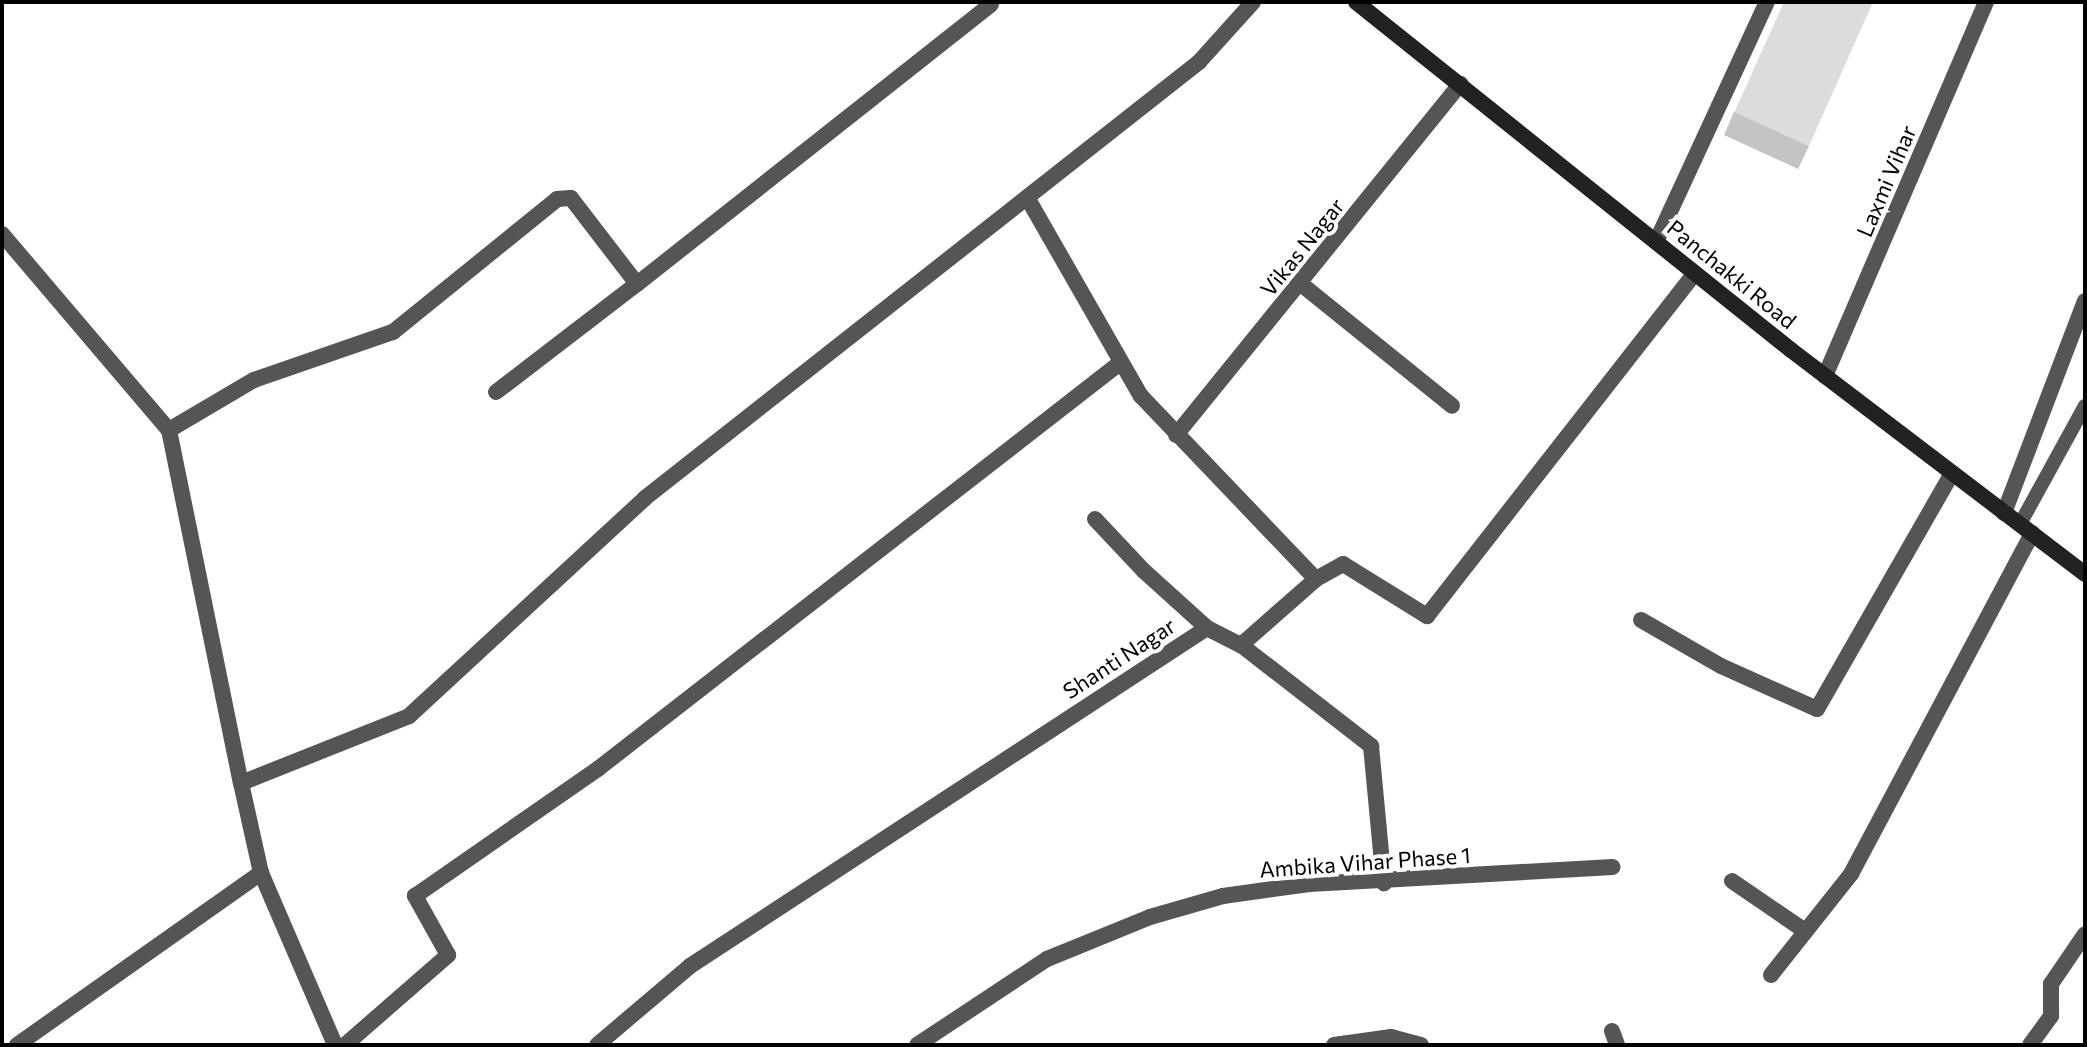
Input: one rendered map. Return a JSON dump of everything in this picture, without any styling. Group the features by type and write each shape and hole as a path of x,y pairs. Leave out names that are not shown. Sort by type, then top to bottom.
{"main road":[{"name":"Panchakki Road","path":"1356,2 1825,376 2004,513 2083,567"}],"street":[{"path":"241,783 409,716 645,498 1199,62 1253,2"},
{"path":"1656,242 1767,2"},
{"name":"Laxmi Vihar","path":"1825,376 1986,2"},
{"path":"496,392 991,4"},
{"name":"Vikas Nagar","path":"1176,435 1460,84"},
{"path":"169,430 254,380 393,332 557,199 571,198 637,284"},
{"path":"1028,199 1141,396 1316,579"},
{"path":"2,234 169,430 261,873 335,1045"},
{"path":"1241,645 1316,579 1343,564 1427,616 1695,273"},
{"path":"1301,284 1452,406"},
{"path":"2004,513 2085,301"},
{"path":"345,1045 448,955 415,896 599,768 1120,363"},
{"path":"1641,620 1721,666 1817,709 1952,473"},
{"path":"1095,519 1144,571 1207,628"},
{"path":"1771,975 1851,874 2026,528"},
{"name":"Shanti Nagar","path":"597,1045 690,966 1207,628 1241,645 1371,746 1384,883"},
{"name":"Ambika Vihar Phase 1","path":"917,1045 1047,959 1150,917 1223,896 1309,884 1384,883 1613,867"},
{"path":"17,1045 261,873"},
{"path":"1732,881 1805,931"},
{"path":"2030,1045 2051,1016 2051,984 2085,934"},
{"path":"1334,1045 1391,1037 1421,1045"}],"lane":[{"path":"2026,528 2085,406"}],"shaded area":[{"path":"1784,2 1873,2 1809,146 1734,113"}],"building":[{"path":"1734,112 1809,146 1798,169 1724,135"}]}
